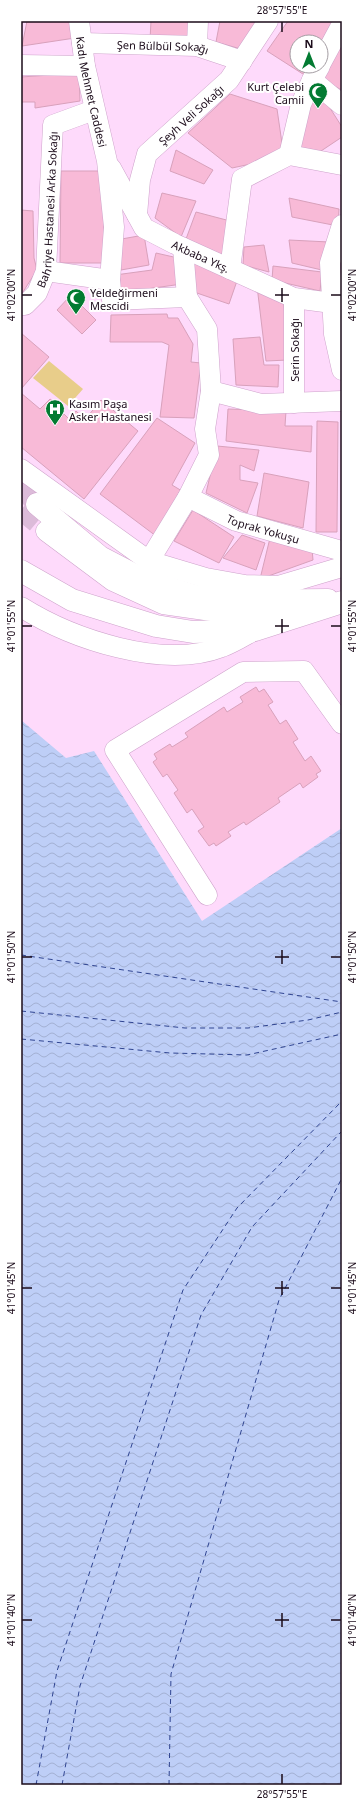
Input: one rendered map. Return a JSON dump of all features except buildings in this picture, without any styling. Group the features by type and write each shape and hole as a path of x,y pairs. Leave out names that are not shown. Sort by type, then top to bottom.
{"main road":[{"path":"37,504 100,557 146,581 195,596 228,600 342,601"},
{"path":"21,571 72,600 156,626 192,632 255,630 342,601"}],"street":[{"name":"Kadı Mehmet Caddesi","path":"79,21 85,66 107,161"},
{"path":"197,46 198,21"},
{"name":"Şeyh Veli Sokağı","path":"137,215 140,180 147,154 229,80 268,21"},
{"path":"329,49 342,24"},
{"name":"Şen Bülbül Sokağı","path":"82,43 197,46 242,60"},
{"path":"21,65 85,66"},
{"path":"289,154 300,104 316,74"},
{"path":"321,74 342,105"},
{"name":"Bahriye Hastanesi Arka Sokağı","path":"21,305 25,305 37,293 46,271 53,125 94,110"},
{"path":"230,270 242,179 289,154 342,165"},
{"path":"107,161 114,227 110,280 112,300 187,297"},
{"name":"Akbaba Ykş.","path":"107,161 144,228 230,270 294,298 332,303"},
{"path":"342,225 339,244 330,263 332,303 338,334 342,370"},
{"path":"149,561 188,497 209,455 205,429 212,391 207,329 187,297 183,248"},
{"path":"46,271 110,280"},
{"name":"Serin Sokağı","path":"294,298 294,403"},
{"path":"212,391 261,404 342,401"},
{"path":"21,469 149,561 206,578 245,585 278,586 342,567"},
{"name":"Toprak Yokuşu","path":"188,497 236,521 342,551"},
{"path":"46,531 113,581 163,604 219,612 254,613 316,600"},
{"path":"21,607 62,629 135,652 175,655 202,652 222,647 255,630"},
{"path":"207,895 114,750 243,672 304,671 342,724"}],"shaded area":[{"path":"49,361 83,389 68,406 33,378"}],"water":[{"path":"21,720 66,758 94,751 202,921 342,828 342,1785 21,1785"}],"ferry route":[{"path":"21,955 342,1002"},
{"path":"21,1011 185,1028 248,1028 308,1020 342,1012"},
{"path":"21,1039 170,1053 247,1055 342,1034"},
{"path":"36,1785 57,1671 183,1290 237,1208 342,1101"},
{"path":"62,1785 80,1686 201,1315 252,1227 342,1131"},
{"path":"169,1785 171,1674 279,1300 342,1178"}],"tunnel":[{"path":"21,483 37,504"},
{"path":"21,510 46,531"}],"place":[{"name":"Kurt Çelebi Camii","path":"318,109"},
{"name":"Yeldeğirmeni Mescidi","path":"76,315"},
{"name":"Kasım Paşa Asker Hastanesi","path":"55,426"}]}
